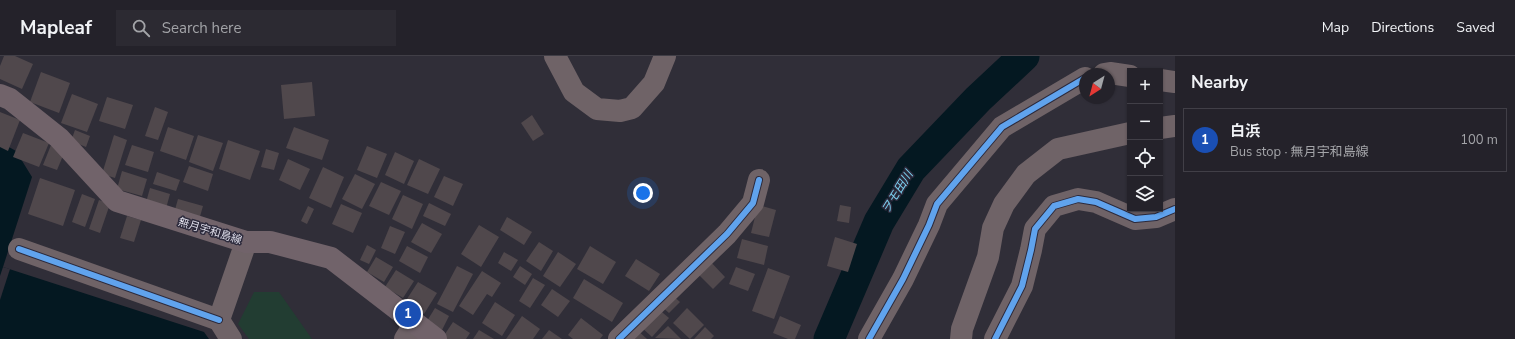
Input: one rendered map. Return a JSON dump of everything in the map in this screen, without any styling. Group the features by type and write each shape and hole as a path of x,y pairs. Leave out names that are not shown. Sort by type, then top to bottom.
{"main road":[{"name":"無月宇和島線","path":"0,95 10,99 59,138 117,201 246,242 270,242 331,258 410,331 436,339"}],"street":[{"path":"555,56 574,92 597,109 620,111 632,108 654,83 665,56"},
{"path":"1115,74 1127,76"},
{"path":"1163,80 1175,82"},
{"path":"869,339 903,279 929,225 937,204 1002,127 1079,82"},
{"path":"1163,128 1175,126"},
{"path":"961,339 962,329 988,257 993,228 1004,204 1026,174 1058,149 1127,133"},
{"path":"619,339 727,234 753,203 759,180"},
{"path":"995,339 1022,286 1035,229 1054,206 1078,199 1096,202 1135,219 1156,217 1175,209"},
{"path":"219,320 246,242"},
{"path":"19,249 219,320 231,339"}],"green space":[{"path":"254,292 279,292 312,339 249,339 238,324"}],"water":[{"path":"0,142 16,151 32,177 3,267 204,332 209,339 0,339"}],"pier":[{"path":"3,267 10,269 0,300 0,276"}],"building":[{"path":"4,56 15,56 33,64 22,89 0,79 0,66"},
{"path":"41,72 70,83 59,113 30,102"},
{"path":"312,82 315,116 284,119 281,85"},
{"path":"72,94 98,104 87,132 61,123"},
{"path":"107,97 133,105 125,129 99,121"},
{"path":"155,107 168,112 158,140 145,136"},
{"path":"0,112 20,120 8,151 0,147"},
{"path":"532,115 544,134 533,141 521,123"},
{"path":"168,127 194,136 186,160 160,151"},
{"path":"294,127 329,140 322,160 286,148"},
{"path":"75,130 90,136 86,147 71,141"},
{"path":"23,133 49,143 39,167 13,157"},
{"path":"114,135 127,140 115,178 102,174"},
{"path":"198,135 223,143 213,171 189,162"},
{"path":"228,140 260,151 250,180 219,169"},
{"path":"51,145 65,151 57,170 43,165"},
{"path":"132,145 154,152 148,172 125,165"},
{"path":"367,146 387,154 377,178 357,170"},
{"path":"266,149 279,153 274,170 261,167"},
{"path":"395,152 414,161 404,184 385,175"},
{"path":"288,159 310,169 300,190 279,180"},
{"path":"419,159 440,169 428,194 407,185"},
{"path":"189,166 213,174 208,191 183,182"},
{"path":"323,167 344,177 331,208 309,198"},
{"path":"122,171 147,179 142,196 117,189"},
{"path":"157,172 180,180 176,191 153,184"},
{"path":"355,174 375,184 362,209 342,199"},
{"path":"444,176 463,184 453,206 434,197"},
{"path":"40,178 75,190 63,226 28,214"},
{"path":"381,182 401,191 389,215 369,206"},
{"path":"150,188 170,194 165,212 145,206"},
{"path":"82,194 95,199 85,227 72,222"},
{"path":"403,195 423,204 412,229 392,219"},
{"path":"178,199 203,206 199,220 174,213"},
{"path":"99,200 110,204 100,233 89,229"},
{"path":"429,203 451,214 445,226 423,216"},
{"path":"341,204 362,213 353,233 332,224"},
{"path":"758,205 776,210 769,237 751,233"},
{"path":"840,205 851,207 849,223 837,221"},
{"path":"308,206 314,209 307,224 301,221"},
{"path":"127,216 141,220 134,242 120,238"},
{"path":"507,217 532,232 524,245 500,230"},
{"path":"422,223 442,234 431,253 411,242"},
{"path":"479,225 499,237 481,267 461,254"},
{"path":"390,226 405,232 395,254 381,248"},
{"path":"835,237 857,244 848,272 827,266"},
{"path":"742,239 768,246 764,265 737,258"},
{"path":"539,242 553,251 541,271 526,261"},
{"path":"367,245 376,250 369,264 360,260"},
{"path":"407,246 428,257 420,273 399,261"},
{"path":"590,246 616,262 603,284 577,269"},
{"path":"504,252 518,260 511,271 498,263"},
{"path":"558,252 576,264 560,287 543,276"},
{"path":"376,257 393,267 384,282 367,272"},
{"path":"636,259 660,274 649,291 625,276"},
{"path":"708,259 725,277 713,289 696,272"},
{"path":"457,266 473,274 453,312 437,304"},
{"path":"520,266 532,274 525,285 513,277"},
{"path":"736,267 755,274 748,291 729,284"},
{"path":"768,268 790,276 774,319 752,311"},
{"path":"396,270 414,281 403,298 385,287"},
{"path":"482,271 501,283 492,297 487,294 473,315 459,306"},
{"path":"533,278 545,285 530,308 519,301"},
{"path":"584,279 623,303 612,322 573,298"},
{"path":"418,282 437,293 424,314 405,302"},
{"path":"552,289 570,301 558,317 541,305"},
{"path":"670,293 680,302 669,313 660,305"},
{"path":"495,302 515,315 502,336 482,323"},
{"path":"656,307 669,318 652,337 640,326"},
{"path":"435,308 449,316 442,330 427,321"},
{"path":"687,308 704,325 690,339 673,323"},
{"path":"522,316 540,329 533,339 506,339"},
{"path":"780,316 801,325 795,339 788,339 773,333"},
{"path":"581,318 603,335 600,339 573,339 568,335"},
{"path":"453,322 470,333 466,339 447,339 443,337"},
{"path":"668,326 681,339 655,338"},
{"path":"705,327 714,336 711,339 694,339"},
{"path":"635,328 647,339 630,339"},
{"path":"479,330 494,339 473,339"},
{"path":"549,330 562,339 542,339"}],"waterway":[{"name":"ヲモ田川","path":"829,339 879,222 911,169 978,99 1024,56"}],"cycle path":[{"path":"869,339 903,279 929,225 937,204 1002,127 1079,82"},
{"path":"619,339 727,234 753,203 759,180"},
{"path":"995,339 1022,286 1035,229 1054,206 1078,199 1096,202 1135,219 1156,217 1175,209"},
{"path":"19,249 219,320"}],"place":[{"name":"白浜","path":"408,314"}]}
